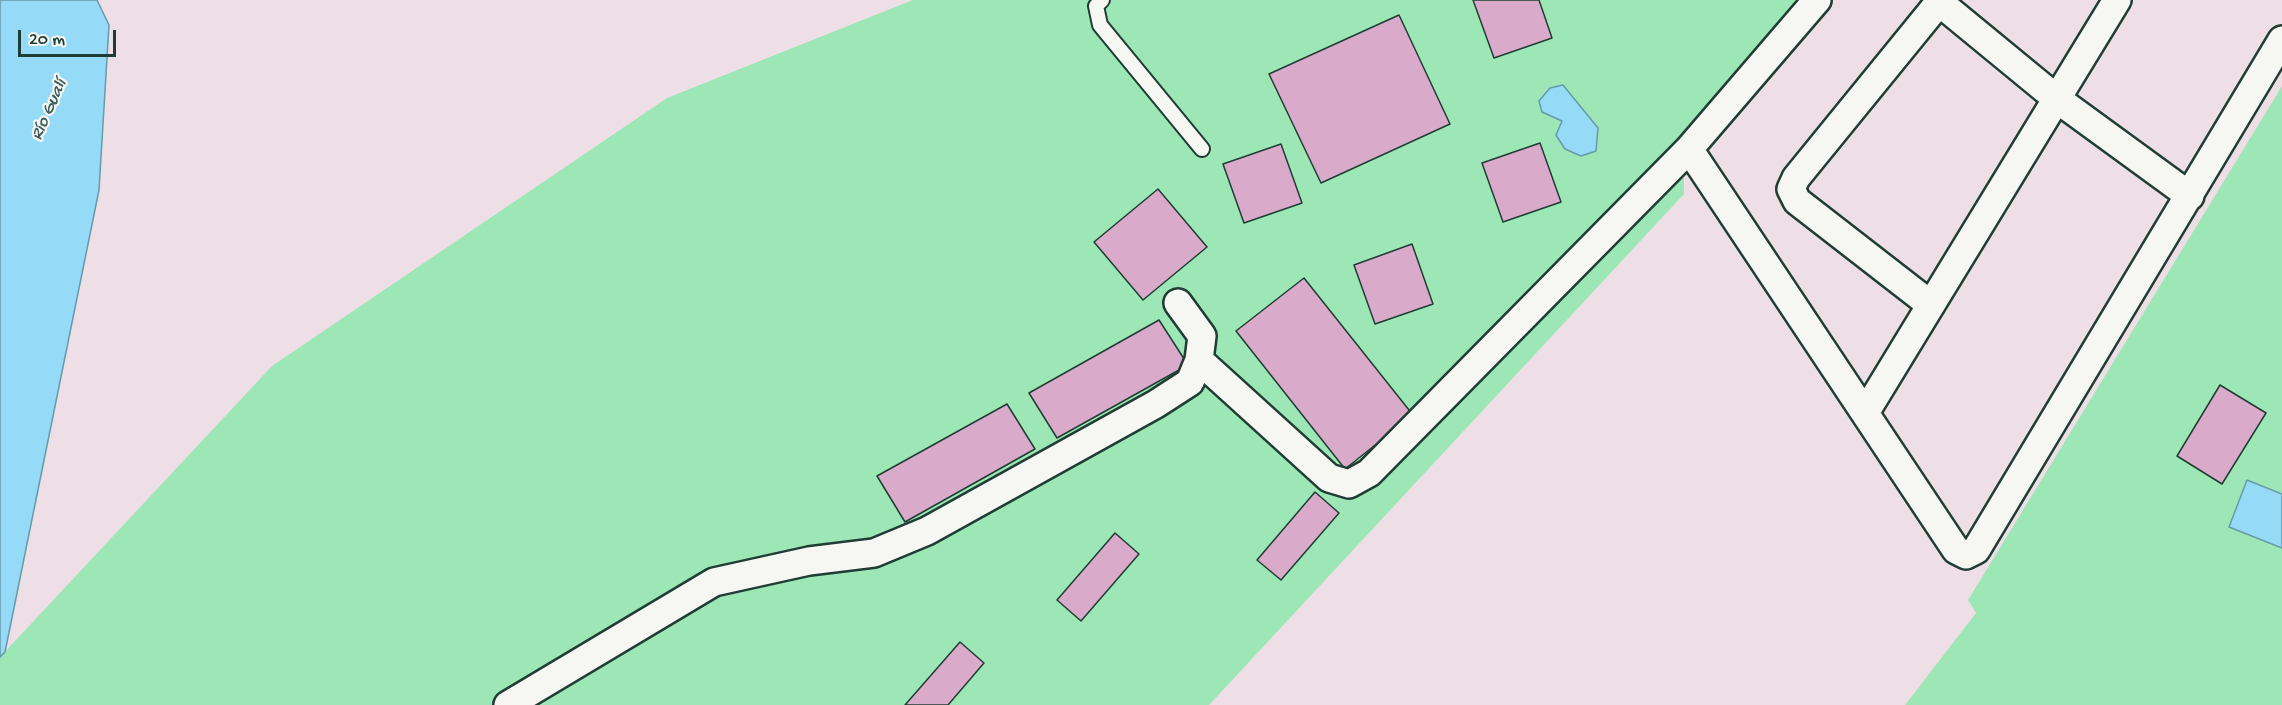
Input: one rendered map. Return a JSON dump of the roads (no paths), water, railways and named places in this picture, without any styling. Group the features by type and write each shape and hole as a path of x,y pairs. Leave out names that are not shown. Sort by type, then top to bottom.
{"street":[{"path":"1198,360 1329,478 1349,484 1369,473 1689,149 1817,0"},
{"path":"1865,413 2117,0"},
{"path":"1931,305 1797,201 1791,189 1796,178 1940,1 2057,99 2190,196"},
{"path":"1689,149 1956,550 1966,555 1976,550 2282,40"},
{"path":"508,705 714,582 809,561 874,553 927,531 1156,404 1190,382 1198,360 1202,336 1178,303"}],"lane":[{"path":"1102,0 1096,6 1100,25 1202,148"}],"water":[{"name":"Río Gualí","path":"0,0 97,0 109,25 99,190 5,652 0,657"},
{"path":"1563,85 1598,128 1596,151 1581,156 1565,149 1556,135 1562,121 1542,112 1539,101 1550,88"},
{"path":"2247,480 2282,494 2282,548 2229,527"}]}
